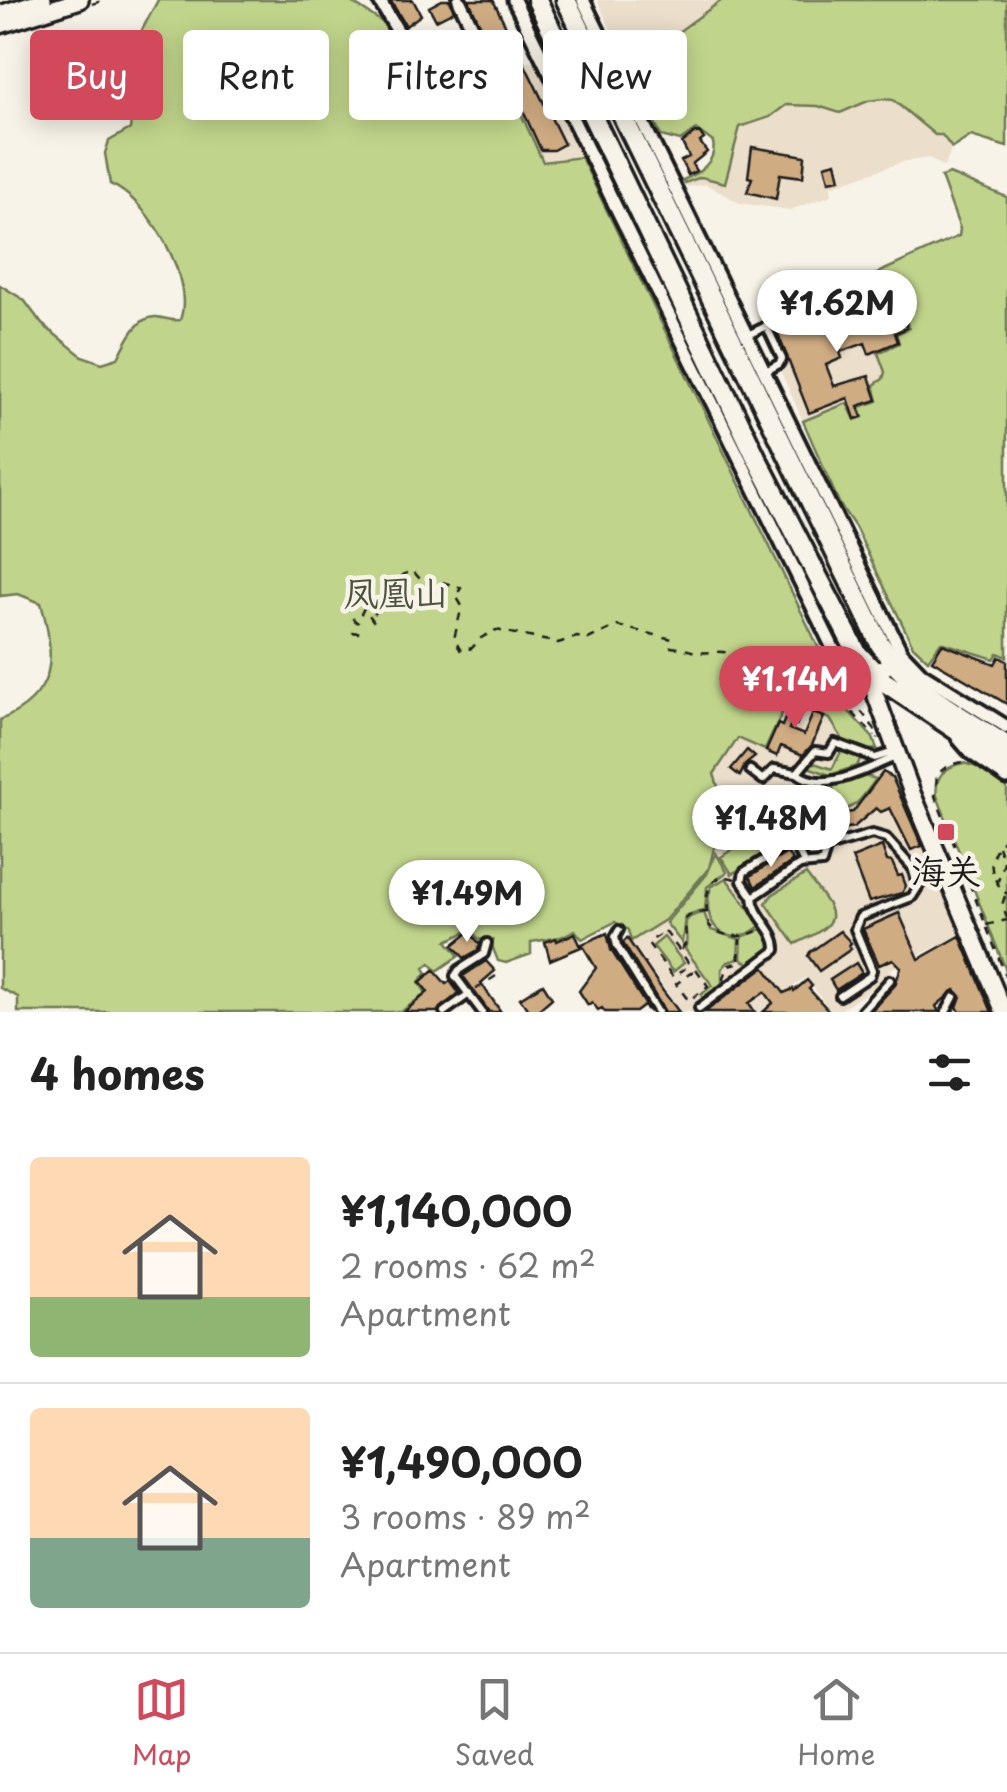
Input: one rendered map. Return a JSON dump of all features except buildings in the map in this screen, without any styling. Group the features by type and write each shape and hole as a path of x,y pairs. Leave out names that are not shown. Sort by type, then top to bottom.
{"main road":[{"path":"0,14 43,0"},
{"path":"0,25 80,0"},
{"path":"566,0 580,30"},
{"path":"538,2 551,30"},
{"path":"594,120 756,457 764,491 857,654 878,683 1007,998"},
{"path":"624,120 741,333 774,407 798,478 896,667 1007,746"},
{"path":"764,491 798,478"},
{"path":"878,683 896,667"},
{"path":"878,683 898,753 1004,1012"},
{"path":"878,683 1007,764"}],"street":[{"path":"379,0 397,30"},
{"path":"459,0 474,30"},
{"path":"514,0 764,491"},
{"path":"583,0 705,268"},
{"path":"527,25 538,2"},
{"path":"774,407 906,659 1007,727"},
{"path":"878,683 958,738 971,754 1007,778"}],"lane":[{"path":"741,333 789,315 804,319 864,298"},
{"path":"760,372 782,359 766,325"},
{"path":"798,772 815,751 829,753 835,742 874,758 898,753"},
{"path":"750,770 763,780 774,769 826,782 898,753"},
{"path":"753,897 804,863 822,863 827,847 872,834 892,843 912,867 918,886"},
{"path":"700,1008 776,950 776,940 742,881 744,872 786,846 796,847 804,863"},
{"path":"912,867 943,865"},
{"path":"840,996 870,976 872,970 855,929 860,917 912,897 918,886 943,865"},
{"path":"620,930 615,938 617,946 658,1012"},
{"path":"482,1012 457,980 456,972 484,954 487,943"},
{"path":"861,1012 890,980"},
{"path":"444,1012 468,994"},
{"path":"946,1012 954,997"}],"path":[{"path":"352,632 358,633 358,623 353,619 364,608 374,622 375,610 369,598 381,598 382,592 390,589 384,582 399,587 402,575 413,571 420,579 430,578 460,588 456,596 462,606 454,639 461,651 472,648 491,631 504,630 558,643 588,639 617,626 672,639 671,648 700,653 724,650 731,663 755,660 760,670 808,657 826,662 818,675 822,681 876,736"},
{"path":"796,726 810,689 835,676"},
{"path":"969,762 954,763 940,770 934,790 1007,979"},
{"path":"986,925 1007,919 1002,906 1007,894 997,884 991,869 997,845 1006,838"},
{"path":"997,845 1004,867 997,884"},
{"path":"742,881 726,876 714,881 707,892 706,912 711,928 740,936 758,931 766,924"},
{"path":"680,951 686,943 685,919 693,913 706,912"},
{"path":"665,931 680,951 690,964 673,977 648,943 665,931"},
{"path":"738,961 740,936"},
{"path":"724,991 723,973 729,964 738,961 754,970"},
{"path":"696,970 708,986 698,994 689,1001 676,984 696,970"},
{"path":"468,994 496,976"}],"shaded area":[{"path":"597,0 722,0 681,30 611,30"},
{"path":"533,60 543,80 543,120 563,120 581,157 542,162 522,120 523,65"},
{"path":"875,99 892,100 934,134 942,135 952,148 944,167 929,158 906,161 831,186 832,195 790,210 740,203 706,184 687,187 685,183 701,177 725,183 740,127 770,117 780,107 810,105 840,113"},
{"path":"880,272 885,286 878,310 900,304 909,329 899,343 878,353 885,372 874,385 879,401 863,417 854,420 847,403 803,421 756,317 778,308 777,303 819,288 818,284 838,277 843,286"},
{"path":"814,690 878,746 886,766 863,802 881,814 902,800 961,934 891,969 893,975 837,1012 831,1012 806,977 760,1012 681,1012 631,941 665,920 709,868 722,799 714,774 738,738 765,749 776,722 794,729 799,726"}],"green space":[{"name":"凤凰山","path":"158,0 348,0 394,30 349,30 349,120 523,118 543,162 581,157 813,636 823,665 816,673 819,678 811,675 794,687 765,750 738,738 714,774 722,799 709,868 665,920 631,941 628,930 615,922 582,939 575,930 561,937 531,942 531,954 506,963 498,961 489,938 480,940 470,930 447,941 459,956 437,971 430,963 424,968 427,973 419,982 426,993 401,1012 18,1012 18,997 0,988 0,720 33,699 48,672 50,657 41,603 18,594 0,596 0,285 24,300 42,324 82,356 102,363 118,358 143,321 156,317 180,320 183,303 175,263 140,206 110,184 105,153 109,141 130,129 131,120 163,120 163,30 142,30"},
{"path":"722,0 1007,0 1007,147 971,136 952,148 942,135 935,135 893,100 868,101 840,113 818,106 786,105 770,117 740,127 725,183 701,177 685,183 683,180 709,161 714,149 713,142 697,130 680,141 661,136 653,120 687,120 687,30 681,30"},
{"path":"949,174 1007,197 1007,657 998,653 994,659 941,642 928,660 913,646 855,527 840,505 803,421 847,403 855,420 863,417 860,407 878,401 874,385 885,372 878,353 899,343 896,334 909,328 900,305 878,311 871,291 884,286 880,272 959,236 941,177"},
{"path":"814,692 831,692 873,738 877,749 869,750 843,740 830,719 807,710"},
{"path":"842,750 861,757 857,766 830,775 808,767 811,762 832,769"},
{"path":"963,763 978,767 1007,786 1007,973 937,796 942,774"},
{"path":"862,775 876,779 855,805 835,812 833,786"},
{"path":"753,835 765,853 732,874 721,857"},
{"path":"716,853 727,872 707,887 705,909 685,916 682,943 666,923 707,874"},
{"path":"806,874 831,915 823,929 795,944 766,903"},
{"path":"726,878 761,925 749,933 728,935 713,923 708,900 711,887"},
{"path":"704,913 711,930 739,939 738,959 722,969 722,988 704,1000 701,995 712,985 685,949 686,921"},
{"path":"764,928 772,940 771,949 752,965 741,959 742,937"},
{"path":"664,937 684,963 673,972 653,946"}],"place":[{"name":"海关","path":"946,832"}]}
